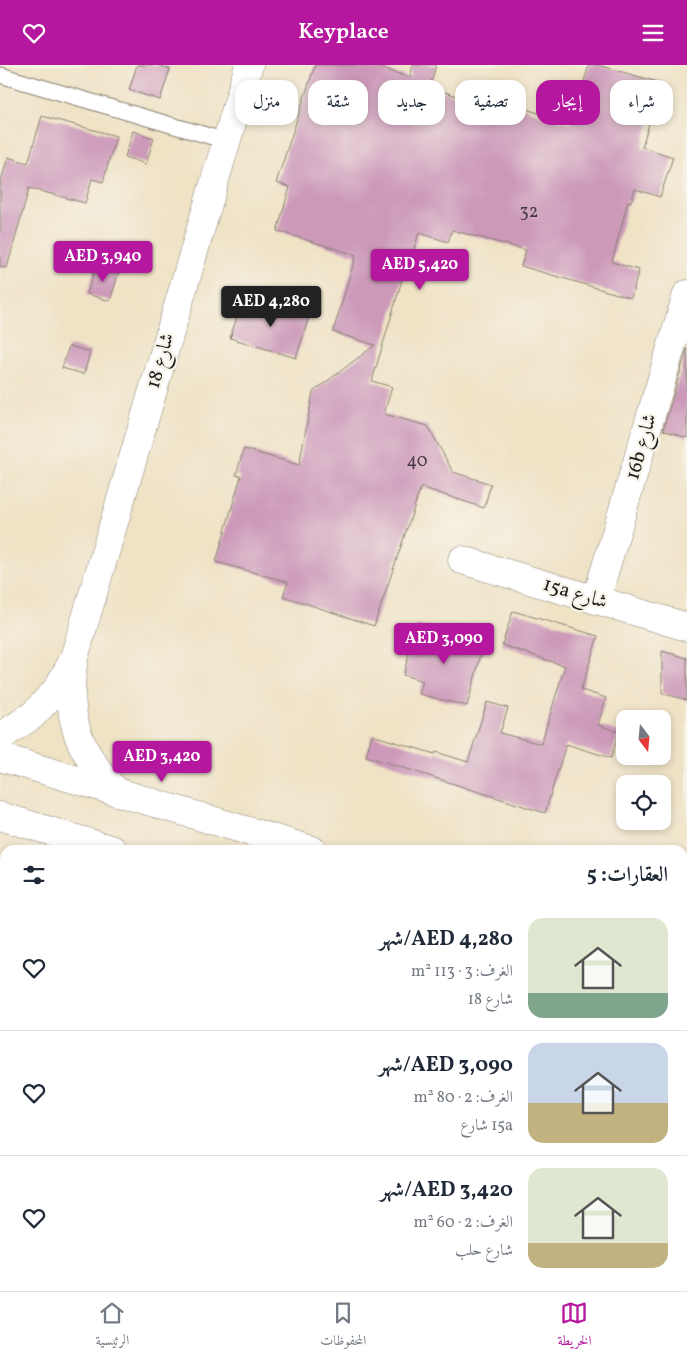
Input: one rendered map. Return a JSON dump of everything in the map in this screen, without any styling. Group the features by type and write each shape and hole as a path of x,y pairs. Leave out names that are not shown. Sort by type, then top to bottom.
{"street":[{"name":"شارع 18","path":"116,792 99,774 86,753 76,731 70,691 74,658 249,65"},
{"name":"16b شارع","path":"596,600 687,294"},
{"name":"15a شارع","path":"462,560 687,627"},
{"name":"شارع 18","path":"0,737 33,715 56,689 74,658"},
{"path":"0,757 295,845"},
{"path":"0,816 96,845"}],"lane":[{"path":"0,75 226,141"}],"building":[{"path":"137,65 157,65 170,69 160,100 129,90"},
{"path":"315,65 373,65 410,78 413,65 436,65 432,80 378,80 378,125 445,125 445,92 455,95 455,125 526,125 526,109 536,112 536,125 600,125 600,80 584,80 589,65 598,65 650,80 610,80 610,125 649,125 642,147 673,157 660,197 635,189 631,202 628,201 612,262 639,270 631,298 521,266 526,250 452,230 448,242 419,233 410,261 408,260 372,381 392,387 384,414 428,426 453,472 491,484 484,508 421,487 374,626 283,596 288,582 216,562 241,476 236,475 244,449 299,465 313,392 375,345 333,332 356,255 277,231 290,187 276,183 295,125 298,125 298,116 308,86 308,125 368,125 368,80 310,80"},
{"path":"42,116 116,136 103,182 92,179 85,203 29,188 7,268 0,267 0,184 8,157 28,163"},
{"path":"133,131 154,138 146,164 125,157"},
{"path":"96,265 119,272 110,301 87,294"},
{"path":"250,299 309,317 296,358 230,338 238,314 245,316"},
{"path":"69,346 90,352 84,374 62,368"},
{"path":"687,349 687,438 663,430"},
{"path":"513,611 598,636 581,690 606,698 598,725 616,731 616,742 611,758 566,744 545,813 366,756 372,735 468,762 487,702 508,708 500,733 541,744 565,666 502,645"},
{"path":"417,625 484,644 467,706 419,694 423,681 403,675"},
{"path":"662,651 687,658 687,700 662,693"}]}
